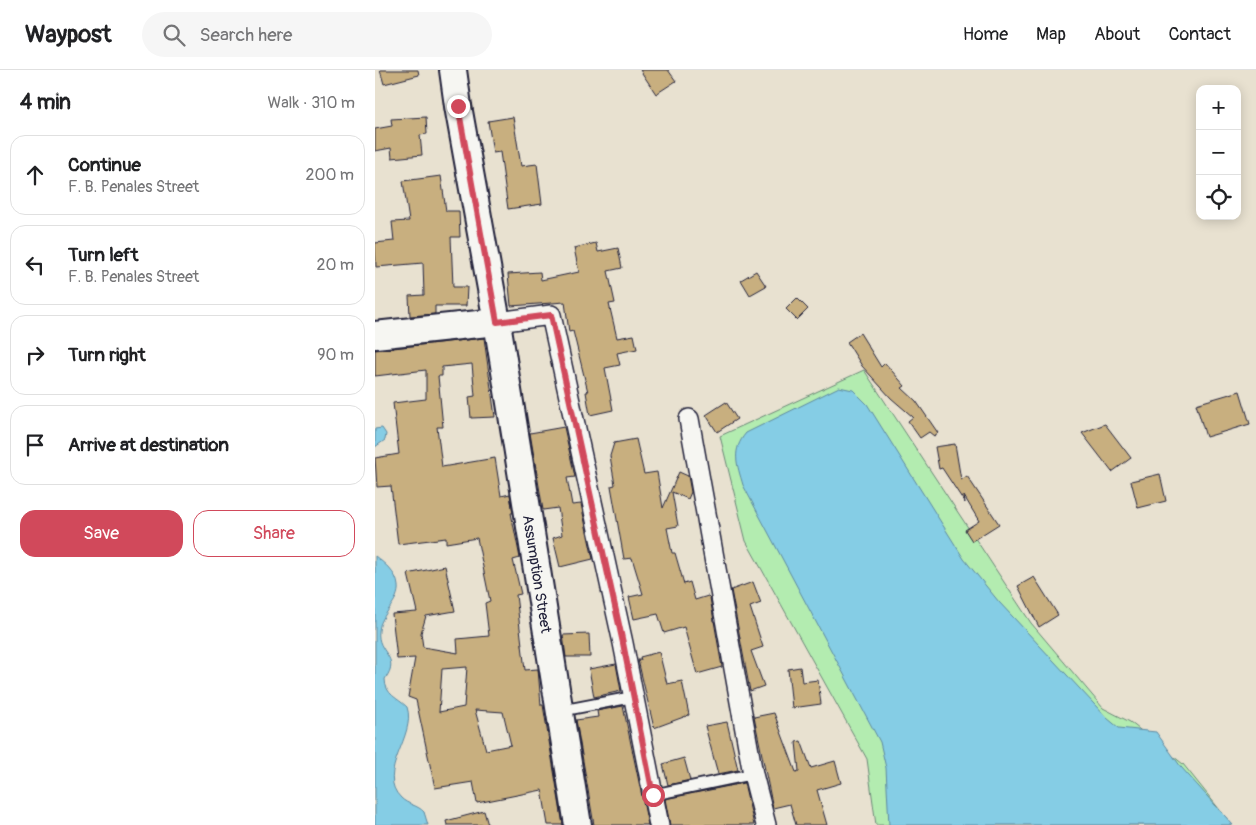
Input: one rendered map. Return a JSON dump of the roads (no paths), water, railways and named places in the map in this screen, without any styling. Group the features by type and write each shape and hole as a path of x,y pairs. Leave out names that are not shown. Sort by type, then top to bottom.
{"main road":[{"name":"Assumption Street","path":"453,70 497,322 558,712 578,825"},
{"path":"375,335 497,322"}],"street":[{"path":"497,322 551,315 659,825"},
{"path":"689,419 753,774 766,825"}],"lane":[{"path":"558,712 633,697"},
{"path":"653,795 753,774"}],"water":[{"path":"839,387 853,390 867,404 964,559 999,602 1107,718 1119,728 1156,732 1181,767 1233,825 889,825 886,768 880,742 743,485 737,458 738,446 746,433"},
{"path":"382,428 386,434 385,440 375,447 375,429"},
{"path":"375,556 386,565 397,581 398,592 380,625 379,638 391,665 385,679 387,689 407,707 409,718 407,730 394,766 392,777 394,788 401,798 424,812 428,825 375,825"}]}
